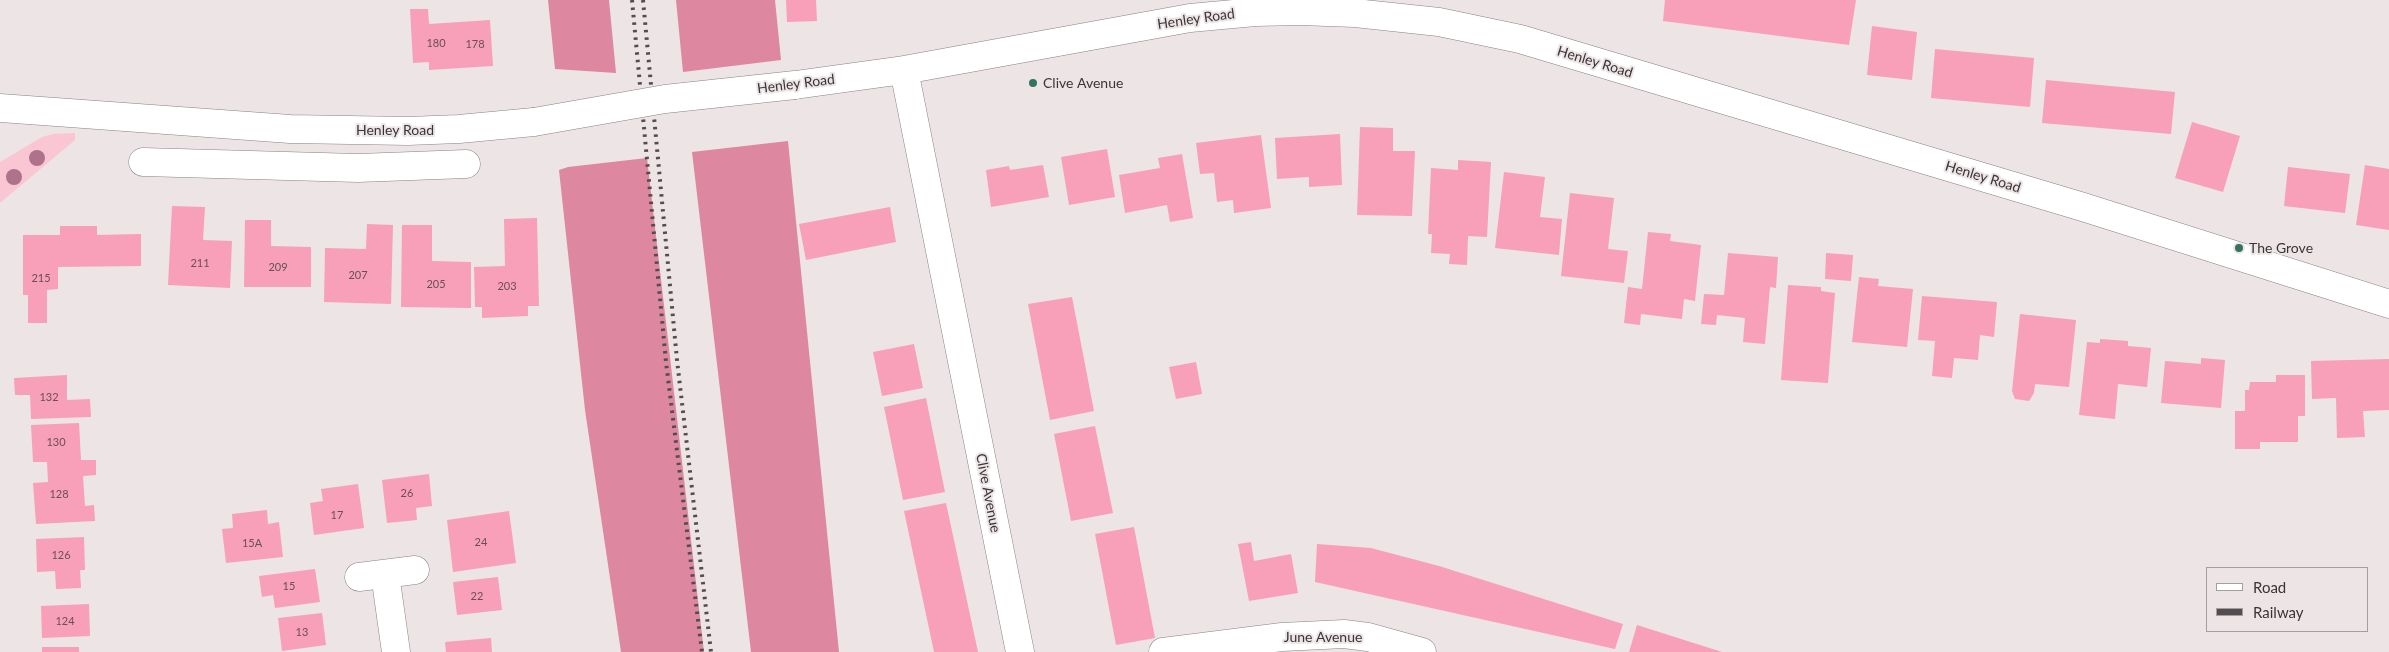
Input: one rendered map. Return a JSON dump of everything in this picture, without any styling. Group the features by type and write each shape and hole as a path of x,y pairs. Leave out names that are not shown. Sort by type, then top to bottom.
{"street":[{"name":"Henley Road","path":"0,108 290,129 408,131 459,129 534,122 664,99 904,70 1190,18 1255,12 1355,13 1439,22 1539,45 2083,207 2389,304"},
{"name":"Clive Avenue","path":"904,70 1020,652"},
{"path":"175,163 176,122"},
{"path":"408,131 411,168"},
{"path":"143,162 304,168 411,168 466,164"},
{"path":"396,652 372,575 415,570"},
{"name":"June Avenue","path":"1163,652 1282,637 1344,634 1368,637 1422,652"}],"shaded area":[{"path":"548,0 609,0 616,73 555,69"},
{"path":"676,0 775,0 781,60 683,72"},
{"path":"75,133 75,140 0,203 0,162 42,137 53,134"},
{"path":"788,141 839,652 751,652 692,152"},
{"path":"647,158 704,652 621,652 585,410 559,170 568,167"}],"building":[{"path":"786,0 816,0 817,21 787,22"},
{"path":"1665,0 1856,0 1849,45 1663,21"},
{"path":"410,9 428,9 429,24 490,20 493,66 429,70 429,62 413,63"},
{"path":"1872,26 1917,32 1912,80 1867,75"},
{"path":"1935,49 2034,58 2030,107 1931,98"},
{"path":"2046,80 2175,92 2171,134 2042,123"},
{"path":"2192,122 2240,136 2223,192 2175,178"},
{"path":"1360,127 1393,128 1393,151 1415,151 1412,216 1357,215"},
{"path":"1340,134 1342,185 1309,187 1309,177 1277,179 1275,138"},
{"path":"1261,135 1271,208 1234,213 1233,200 1217,202 1214,173 1200,174 1196,143"},
{"path":"1107,149 1115,197 1069,205 1061,157"},
{"path":"1182,154 1193,218 1170,222 1167,205 1125,213 1119,175 1160,168 1158,158"},
{"path":"1458,160 1491,162 1487,237 1468,236 1467,265 1449,264 1450,254 1431,253 1432,234 1428,234 1431,168 1458,170"},
{"path":"1043,165 1049,197 991,207 986,170 1009,166 1010,170"},
{"path":"2365,165 2389,169 2389,230 2356,225"},
{"path":"2288,167 2350,174 2345,213 2284,206"},
{"path":"1504,172 1545,177 1540,217 1562,219 1559,255 1495,248"},
{"path":"1570,193 1614,198 1608,249 1628,251 1624,283 1561,276"},
{"path":"172,206 205,207 203,240 232,241 230,288 168,285"},
{"path":"890,207 896,242 806,260 799,224"},
{"path":"537,218 539,306 528,306 528,316 482,318 482,307 475,307 474,267 505,266 504,219"},
{"path":"245,220 271,220 271,246 311,247 311,287 244,287"},
{"path":"367,224 393,225 391,304 324,302 325,248 366,249"},
{"path":"402,225 432,225 432,261 471,262 471,308 401,307"},
{"path":"60,226 97,226 97,235 141,234 141,266 58,267 58,289 47,290 47,323 28,323 28,295 23,295 23,235 60,235"},
{"path":"1648,232 1671,234 1670,241 1701,245 1695,301 1684,299 1682,319 1641,314 1640,325 1624,323 1628,287 1642,289"},
{"path":"1728,253 1778,257 1776,288 1770,287 1765,344 1743,342 1745,318 1717,315 1716,325 1701,324 1704,294 1724,295"},
{"path":"1826,253 1853,255 1851,281 1825,279"},
{"path":"1859,277 1879,279 1878,286 1913,289 1907,347 1852,342"},
{"path":"1788,285 1821,287 1821,291 1835,293 1828,383 1781,380"},
{"path":"1922,296 1997,302 1994,337 1980,335 1978,360 1954,358 1952,378 1932,376 1935,341 1918,340"},
{"path":"1072,297 1094,411 1050,420 1028,304"},
{"path":"2020,314 2076,320 2069,387 2035,384 2034,393 2029,401 2015,399 2012,391"},
{"path":"2100,339 2128,341 2128,346 2151,348 2147,387 2118,384 2115,419 2079,415 2087,342 2100,343"},
{"path":"914,344 923,388 882,396 873,352"},
{"path":"2201,358 2225,360 2221,408 2161,403 2165,361 2201,364"},
{"path":"2389,359 2389,410 2363,411 2365,437 2337,438 2336,398 2312,399 2311,361"},
{"path":"1196,362 1202,394 1176,399 1169,367"},
{"path":"67,375 67,400 90,399 91,417 31,419 30,395 15,395 14,378"},
{"path":"2276,375 2305,375 2305,416 2298,416 2298,442 2260,442 2260,449 2235,449 2235,411 2245,411 2245,390 2249,390 2250,382 2276,382"},
{"path":"926,398 945,492 903,500 884,407"},
{"path":"79,423 81,460 96,460 96,475 83,476 85,506 94,505 95,521 36,524 33,483 48,482 47,462 33,462 31,425"},
{"path":"1095,426 1113,513 1071,521 1054,434"},
{"path":"429,474 432,506 416,508 417,520 387,523 382,480"},
{"path":"358,484 364,528 314,535 310,503 323,501 321,489"},
{"path":"946,503 978,652 934,652 904,511"},
{"path":"267,510 268,524 279,522 283,557 226,563 222,529 233,528 232,514"},
{"path":"509,511 516,563 453,572 447,520"},
{"path":"1134,527 1155,638 1116,645 1095,534"},
{"path":"84,537 85,570 80,570 81,588 56,589 55,571 37,572 36,539"},
{"path":"1251,542 1254,561 1291,554 1298,593 1249,601 1238,544"},
{"path":"1317,544 1371,548 1439,566 1623,624 1615,649 1315,582"},
{"path":"315,569 320,602 275,608 273,595 262,597 259,576"},
{"path":"498,577 502,610 457,615 453,582"},
{"path":"89,604 90,636 42,638 41,606"},
{"path":"322,613 326,645 282,651 278,618"},
{"path":"1637,625 1722,652 1629,652"},
{"path":"491,638 492,652 446,652 445,642"},
{"path":"42,647 79,647 79,652 42,652"}],"railway":[{"path":"632,0 666,362 702,652"},
{"path":"643,0 677,360 711,652"}],"place":[{"name":"Clive Avenue","path":"1033,83"},
{"name":"The Grove","path":"2239,248"}]}
